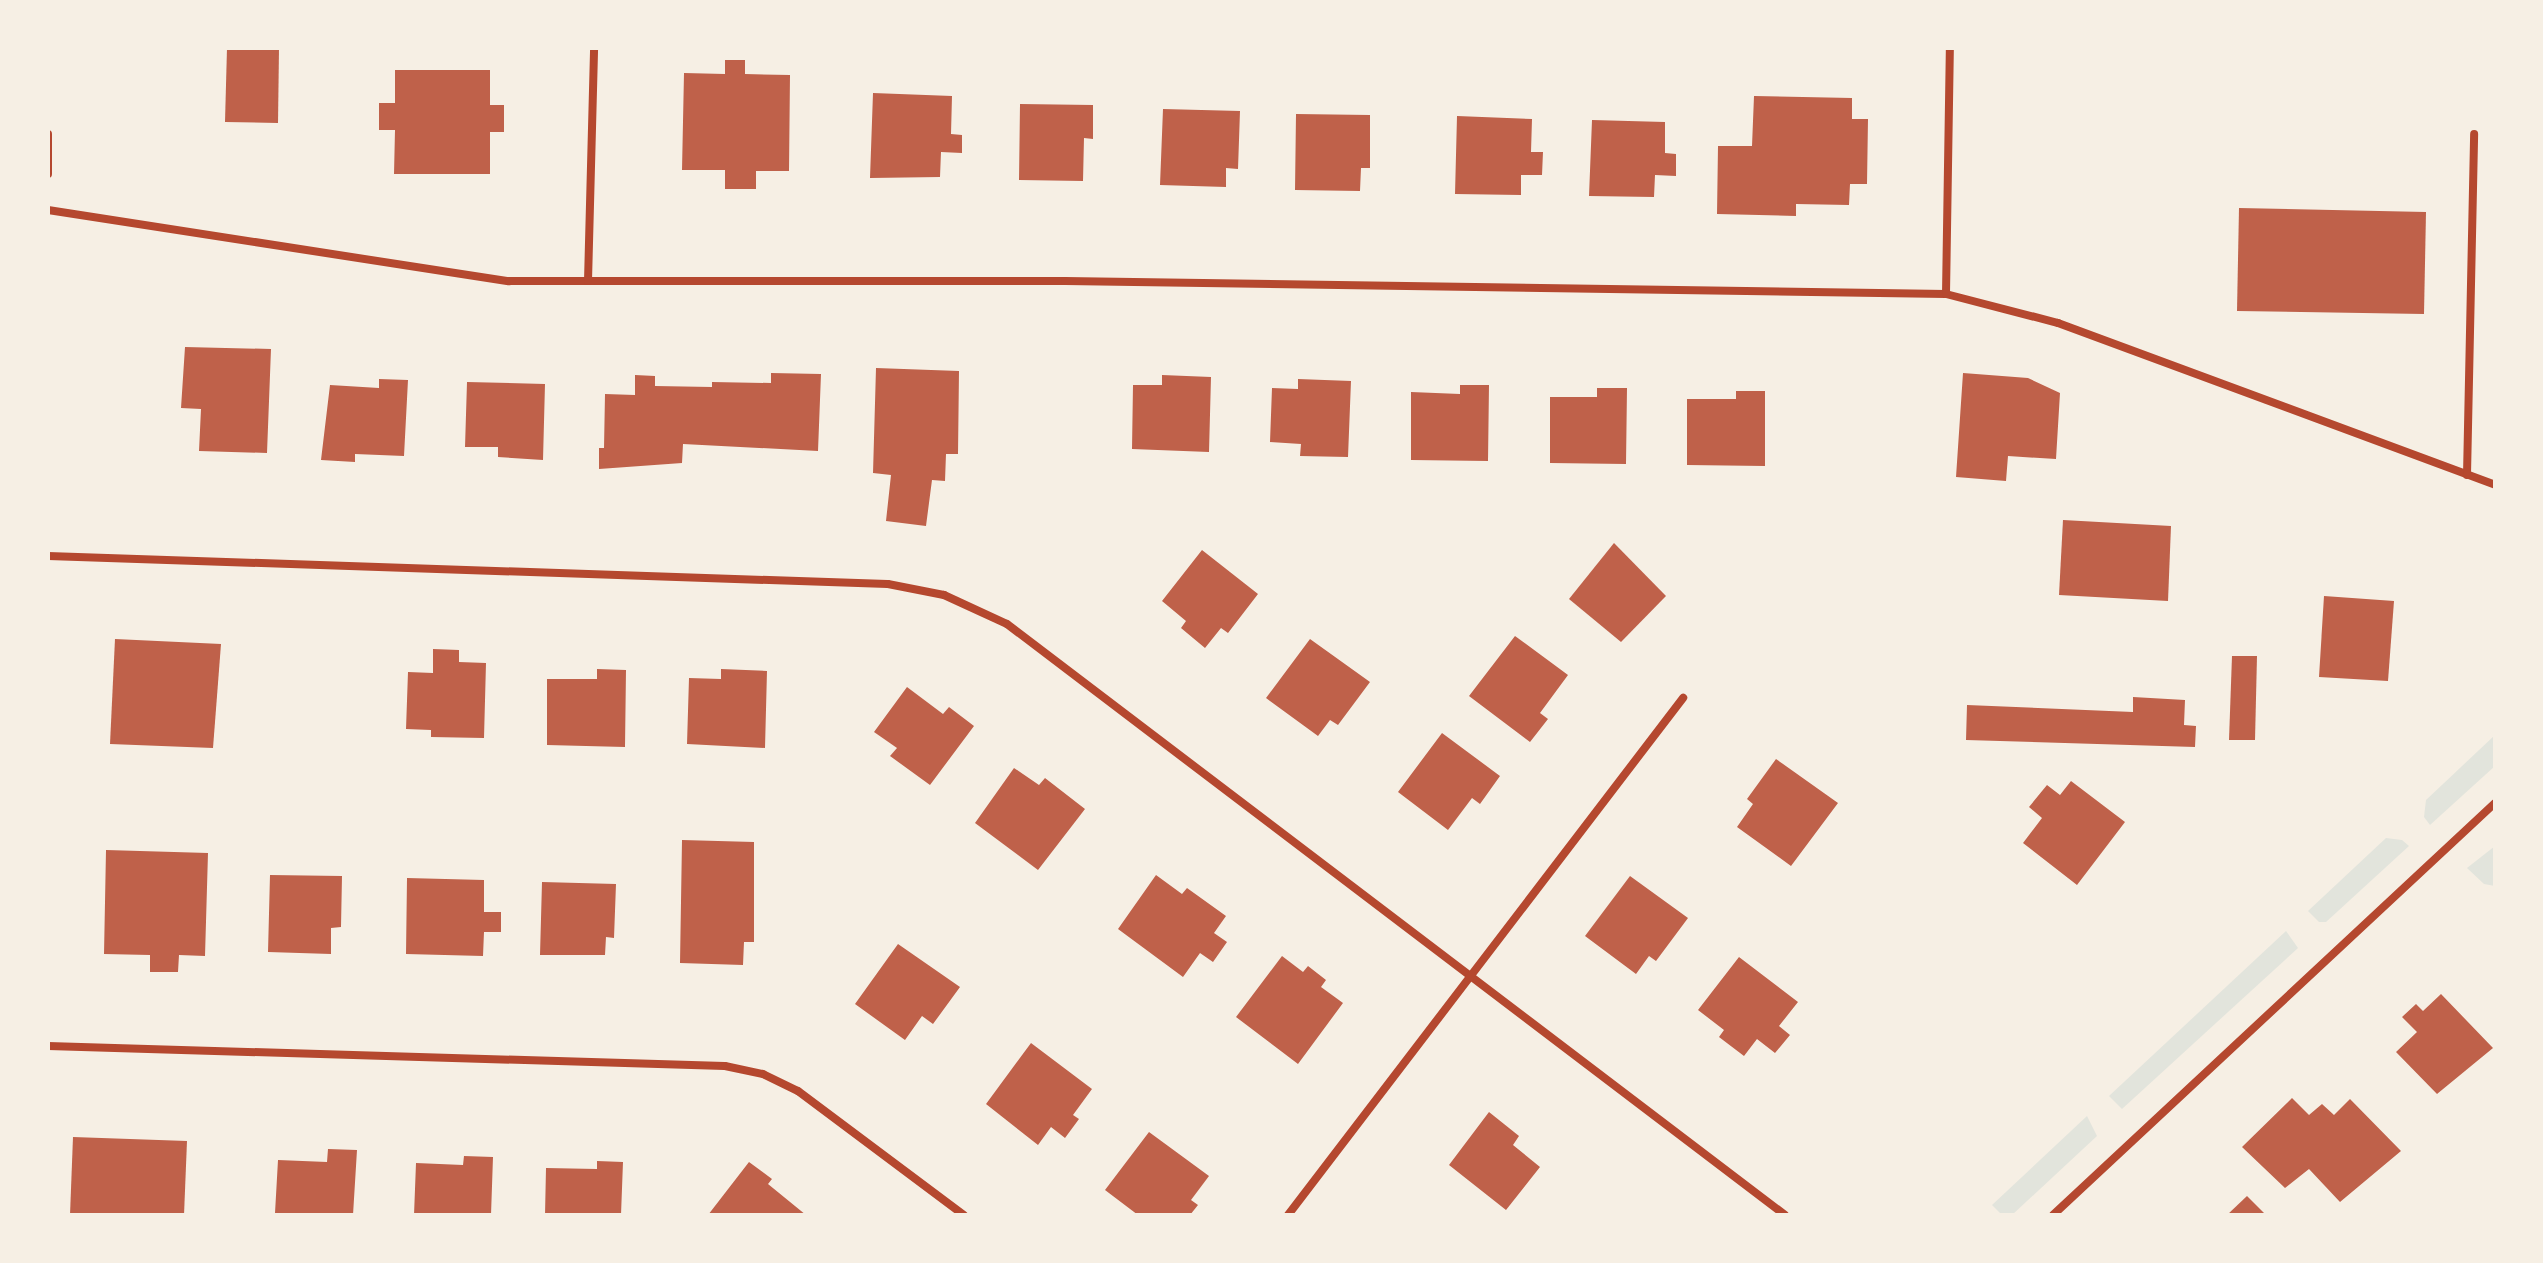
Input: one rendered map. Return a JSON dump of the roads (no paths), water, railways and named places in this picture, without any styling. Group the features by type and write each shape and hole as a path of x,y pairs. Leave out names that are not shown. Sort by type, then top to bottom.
{"street":[{"path":"588,281 594,48"},
{"path":"1946,294 1950,48"},
{"path":"48,134 48,174"},
{"path":"2467,475 2474,134"},
{"path":"48,210 453,275 588,281 1050,281 1946,294 2058,323 2495,485"},
{"path":"48,556 888,584 944,595 1007,624 1785,1215"},
{"path":"1288,1215 1683,698"},
{"path":"2053,1215 2494,805"},
{"path":"48,1046 725,1066 763,1074 798,1091 964,1215"}]}
